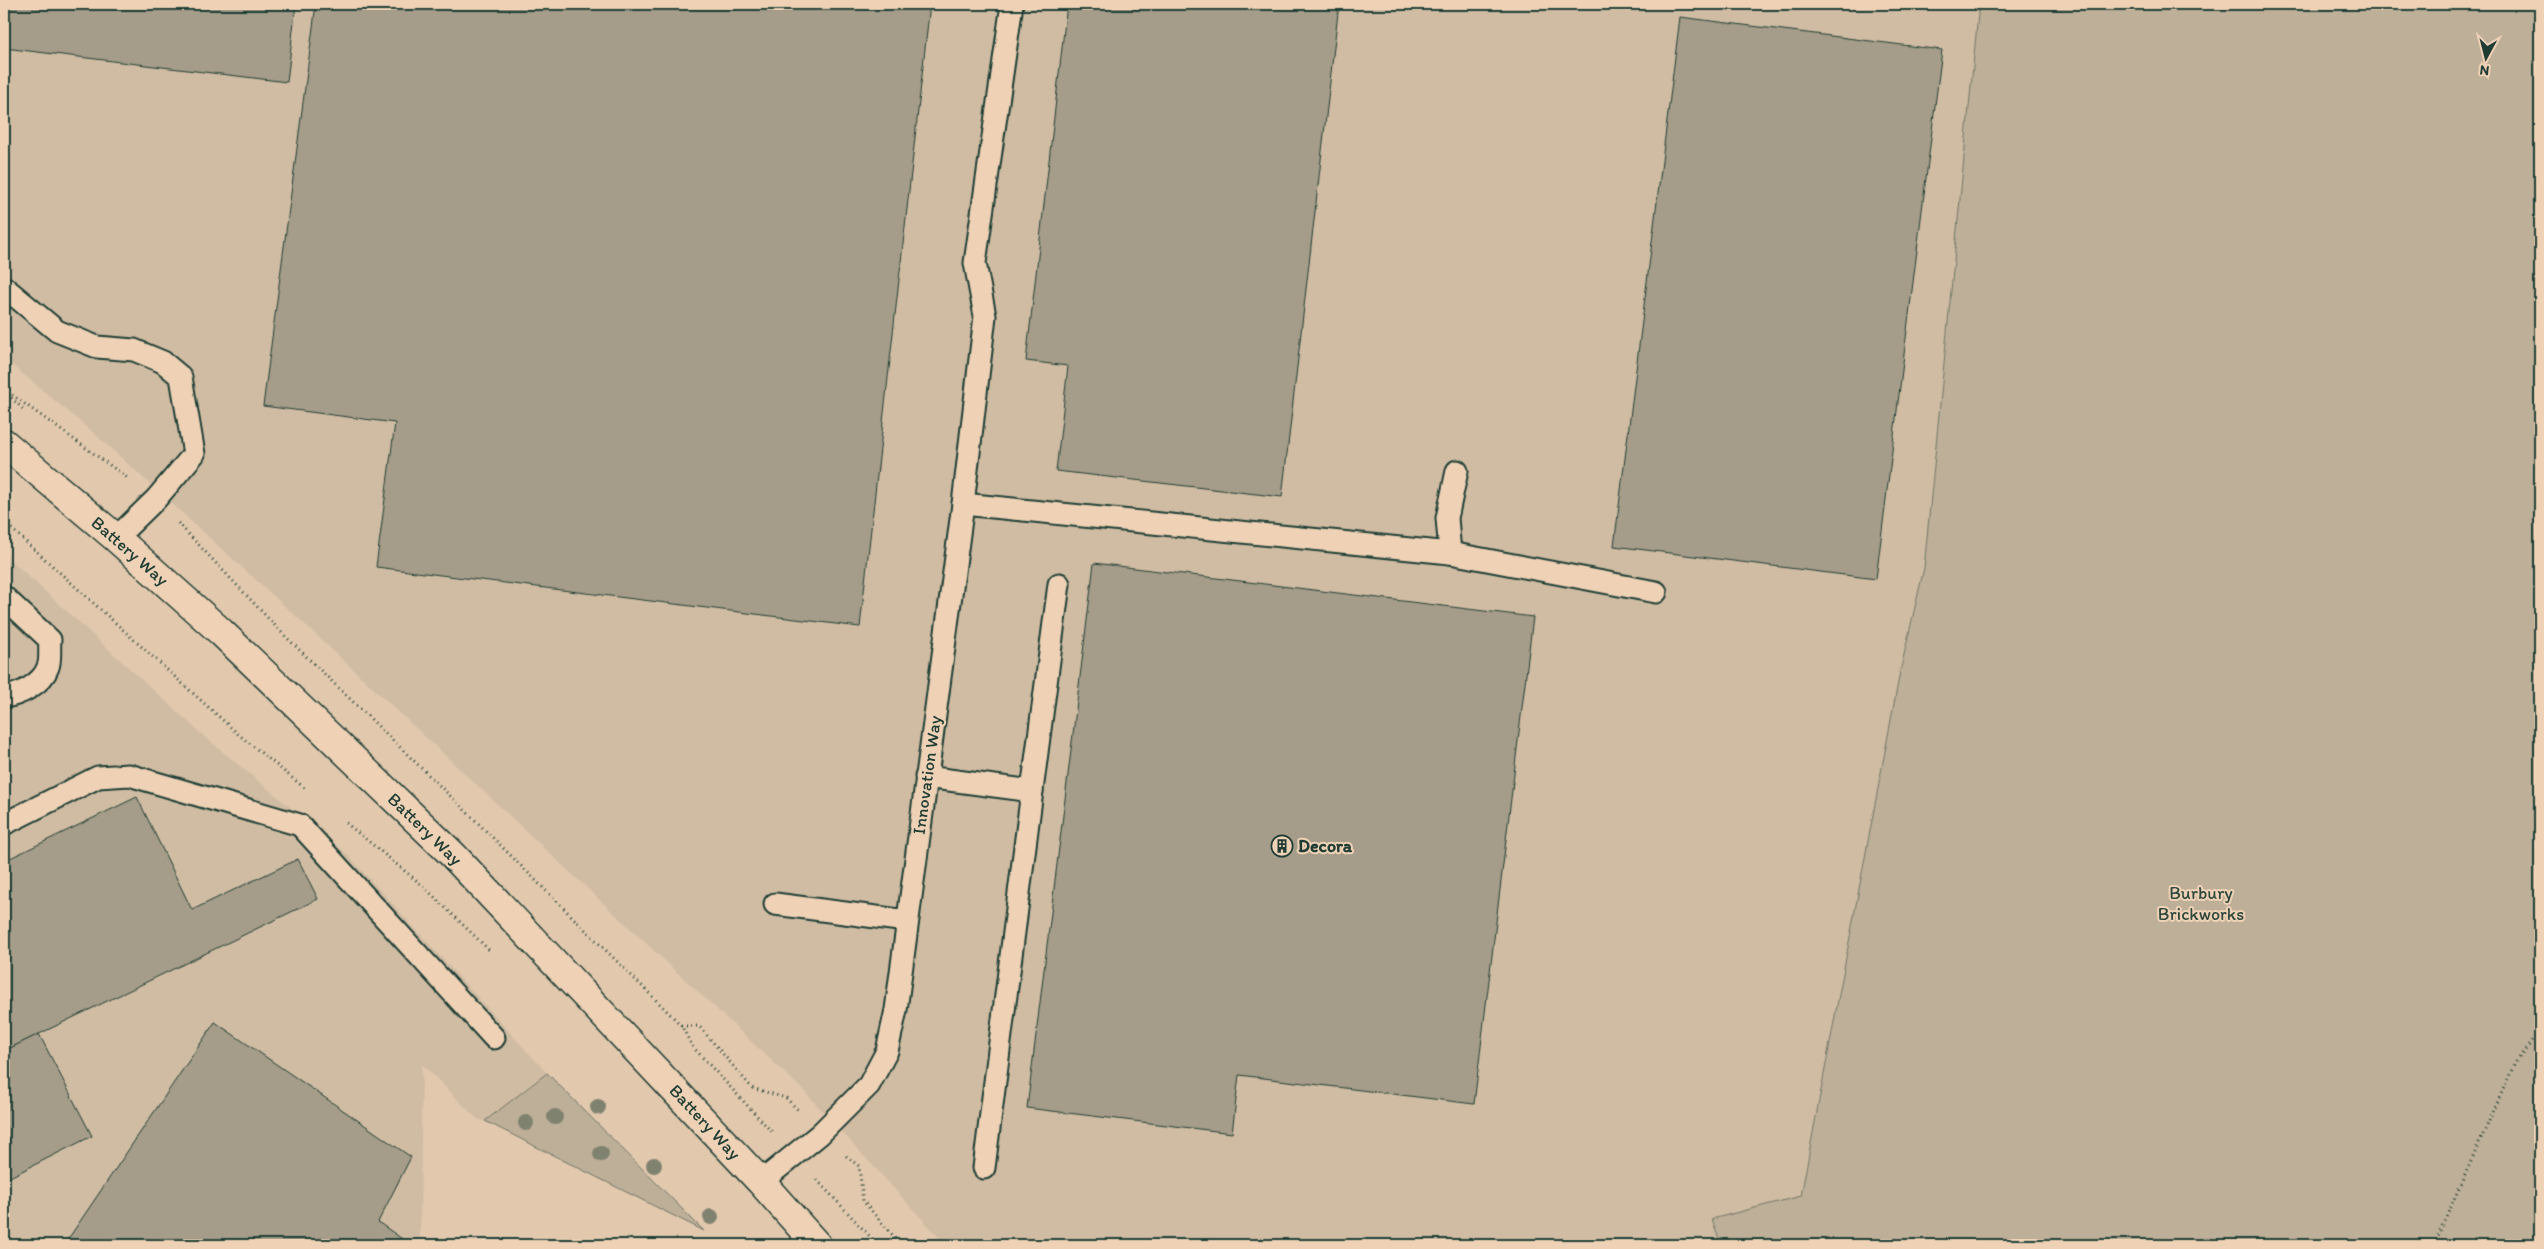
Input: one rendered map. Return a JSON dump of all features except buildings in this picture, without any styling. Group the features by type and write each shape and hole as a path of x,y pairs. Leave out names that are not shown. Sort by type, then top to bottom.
{"street":[{"name":"Battery Way","path":"4,443 116,538 221,632 453,855 761,1182 817,1245"}],"lane":[{"name":"Innovation Way","path":"761,1182 820,1134 869,1085 887,1051 896,1010 963,504 985,316 975,263 1012,4"},
{"path":"4,287 57,331 97,347 134,350 163,362 181,377 194,454 156,499 116,538"},
{"path":"1450,553 1447,518 1456,471"},
{"path":"963,504 1450,553 1656,592"},
{"path":"984,1168 1059,584"},
{"path":"4,597 50,640 48,667 36,684 12,696 4,697"},
{"path":"4,824 98,777 129,775 300,825 494,1038"},
{"path":"926,777 1032,791"},
{"path":"775,904 907,921"}],"path":[{"path":"4,522 238,734 315,797"},
{"path":"284,635 480,825 681,1026"},
{"path":"345,822 422,885 493,954"},
{"path":"2436,1245 2439,1234 2515,1064 2540,1031"}],"shaded area":[{"path":"4,4 1979,4 1924,569 1900,672 1801,1197 1712,1219 1721,1245 946,1245 804,1091 300,620 97,436 4,358"},
{"path":"4,554 205,737 346,853 547,1073 485,1121 478,1120 422,1064 420,1245 4,1245"}],"green space":[{"name":"Burbury Brickworks","path":"1979,4 2540,4 2540,1245 1721,1245 1712,1219 1801,1196 1900,672 1924,568"},
{"path":"547,1073 704,1231 485,1121"}],"place":[{"name":"Decora","path":"1282,846"}]}
